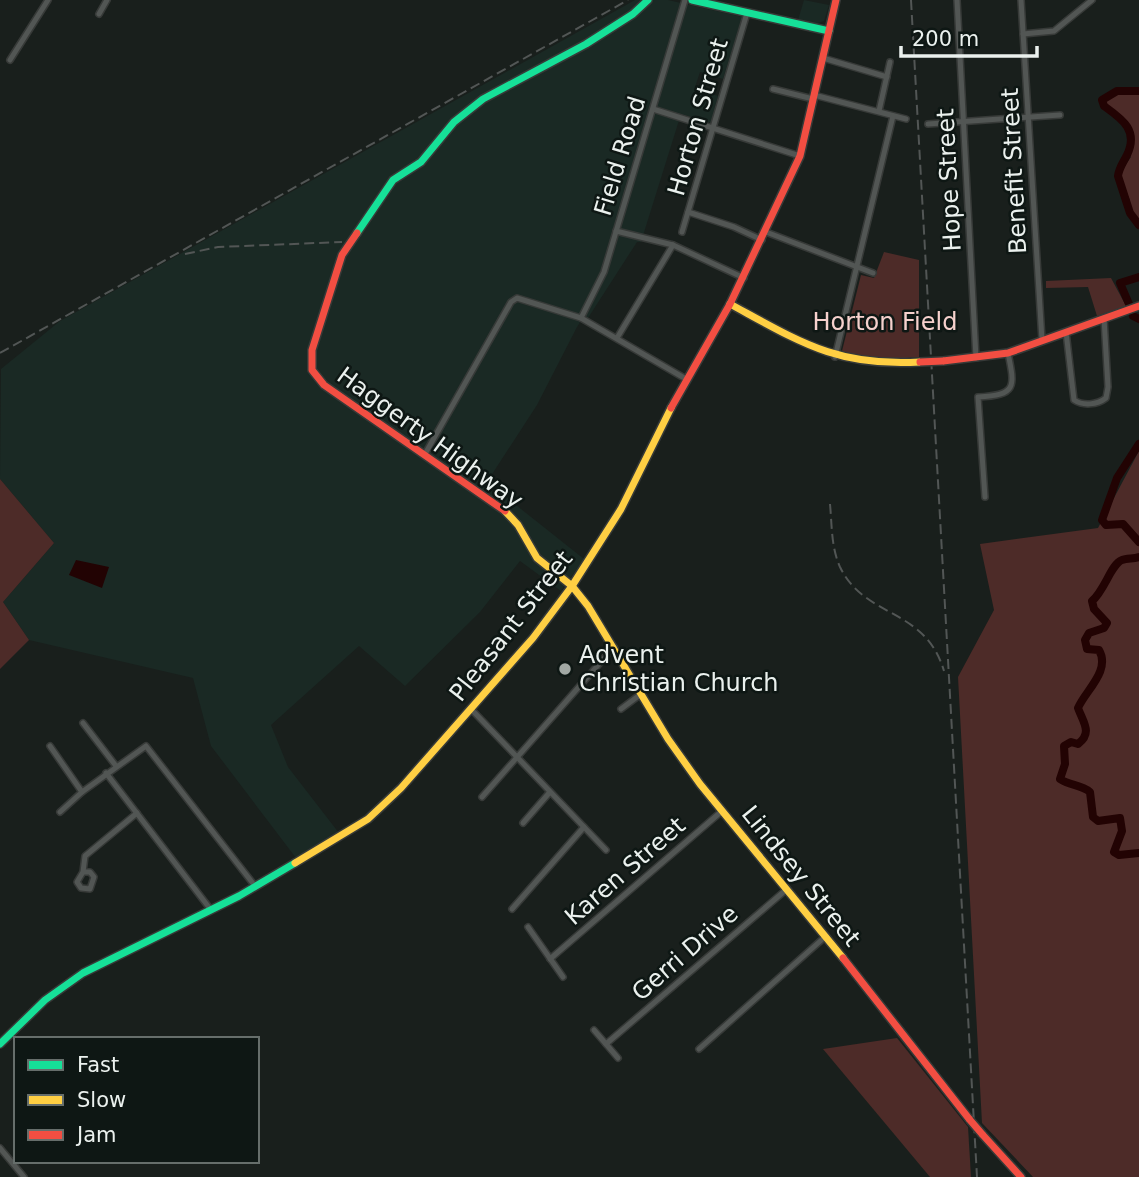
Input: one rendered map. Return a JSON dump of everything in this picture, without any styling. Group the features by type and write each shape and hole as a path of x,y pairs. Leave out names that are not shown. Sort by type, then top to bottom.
{"main road":[{"name":"Haggerty Highway","path":"572,586 537,558 518,525 505,511 321,383 312,370 310,357 342,254 393,180 421,162 460,117 483,99 580,48 633,14 648,0"},
{"path":"692,0 829,32"},
{"name":"Pleasant Street","path":"0,1044 45,1000 83,973 256,886 368,819 401,788 533,638 572,586 621,509 685,379 744,278 766,232 800,156 836,0"},
{"path":"730,303 835,358 882,365 1008,353 1139,306"},
{"name":"Lindsey Street","path":"572,586 614,647 685,765 826,936 970,1120 1021,1177"}],"street":[{"path":"10,60 48,0"},
{"path":"99,14 107,0"},
{"name":"Field Road","path":"581,318 601,280 685,0"},
{"name":"Hope Street","path":"957,0 976,358"},
{"name":"Benefit Street","path":"1021,0 1042,340"},
{"path":"1023,34 1054,31 1093,0"},
{"name":"Horton Street","path":"682,232 747,13"},
{"path":"823,58 887,77"},
{"path":"879,111 890,62"},
{"path":"773,89 905,119"},
{"path":"653,110 800,156"},
{"path":"928,124 1060,115"},
{"path":"835,358 893,116"},
{"path":"688,212 734,227 762,240"},
{"path":"616,232 673,246 744,278"},
{"path":"766,232 873,273"},
{"path":"617,338 673,246"},
{"path":"425,454 513,300 521,298 581,318 685,379"},
{"path":"1066,332 1074,400 1085,404 1101,401 1106,398 1108,387 1104,318"},
{"path":"985,497 978,397 998,396 1010,389 1013,382 1008,353"},
{"path":"482,797 614,647"},
{"path":"621,709 641,694"},
{"path":"471,709 606,850"},
{"path":"83,723 116,766"},
{"path":"50,746 82,792"},
{"path":"60,812 106,773 145,746 256,886"},
{"path":"106,773 211,910"},
{"path":"523,823 550,792"},
{"name":"Karen Street","path":"550,959 722,810"},
{"path":"83,872 85,856 137,813"},
{"path":"512,909 584,827"},
{"name":"Gerri Drive","path":"606,1044 787,889"},
{"path":"528,928 563,977"},
{"path":"699,1049 826,936"},
{"path":"594,1030 618,1058"},
{"path":"0,1148 24,1177"}],"shaded area":[{"path":"635,0 668,0 743,17 723,79 700,72 695,87 718,96 711,123 681,114 641,242 637,242 588,318 584,316 537,405 487,482 584,559 561,591 520,561 480,612 405,686 359,646 271,725 288,767 339,833 296,858 211,746 193,678 29,640 3,602 54,543 0,479 1,369 60,321"},
{"path":"804,0 829,5 824,21 815,24 798,20"},
{"path":"76,560 109,567 102,588 69,575"}],"green space":[{"path":"1117,91 1139,91 1139,225 1130,213 1130,200 1118,176 1131,157 1127,154 1131,138 1126,126 1104,106 1102,100"},
{"name":"Horton Field","path":"884,252 919,260 919,357 867,359 842,351 861,275 874,278"},
{"path":"1111,278 1126,306 1097,316 1088,287 1046,288 1046,281"},
{"path":"1139,451 1139,1177 1033,1177 982,1123 958,677 994,610 980,544 1098,528"},
{"path":"0,479 54,543 3,602 29,640 0,669"},
{"path":"897,1038 968,1127 971,1177 930,1177 823,1049"}],"waterway":[{"path":"1139,91 1117,91 1102,100 1104,106 1122,121 1130,132 1130,146 1118,176 1130,213 1139,225"},
{"path":"1129,304 1120,283 1139,277"},
{"path":"1133,316 1139,319"},
{"path":"1139,444 1117,478 1102,520 1106,525 1123,524 1139,542"},
{"path":"1139,557 1118,562 1092,601 1094,609 1107,623 1104,628 1089,633 1085,640 1087,649 1099,650 1102,666 1078,708 1086,727 1085,736 1078,744 1071,742 1064,746 1065,764 1060,779 1090,792 1093,817 1098,821 1120,818 1122,831 1114,852 1119,855 1139,853"}],"railway":[{"path":"0,353 628,0"},
{"path":"911,0 977,1177"},
{"path":"185,254 218,247 342,242"},
{"path":"830,504 835,552 840,567 851,584 864,596 923,635 935,650 944,671"}],"traffic: fast":[{"path":"357,233 393,180 421,162 454,122 483,99 586,44 633,14 648,0"},
{"path":"692,0 829,31"},
{"path":"0,1044 45,1000 83,973 239,896 295,863"}],"traffic: slow":[{"path":"730,304 799,340 842,356 891,363 920,362"},
{"path":"295,863 368,819 401,788 533,638 572,586 621,509 671,408"},
{"path":"505,511 518,525 537,558 572,586 588,606 668,739 700,784 843,958"}],"traffic: jam":[{"path":"671,408 730,304 800,156 836,0"},
{"path":"357,233 342,255 312,350 312,370 324,385 505,511"},
{"path":"943,361 1008,353 1139,306"},
{"path":"920,362 943,361"},
{"path":"843,958 970,1120"},
{"path":"970,1120 982,1134"},
{"path":"982,1134 1021,1177"}],"place":[{"name":"Advent Christian Church","path":"565,669"}]}
